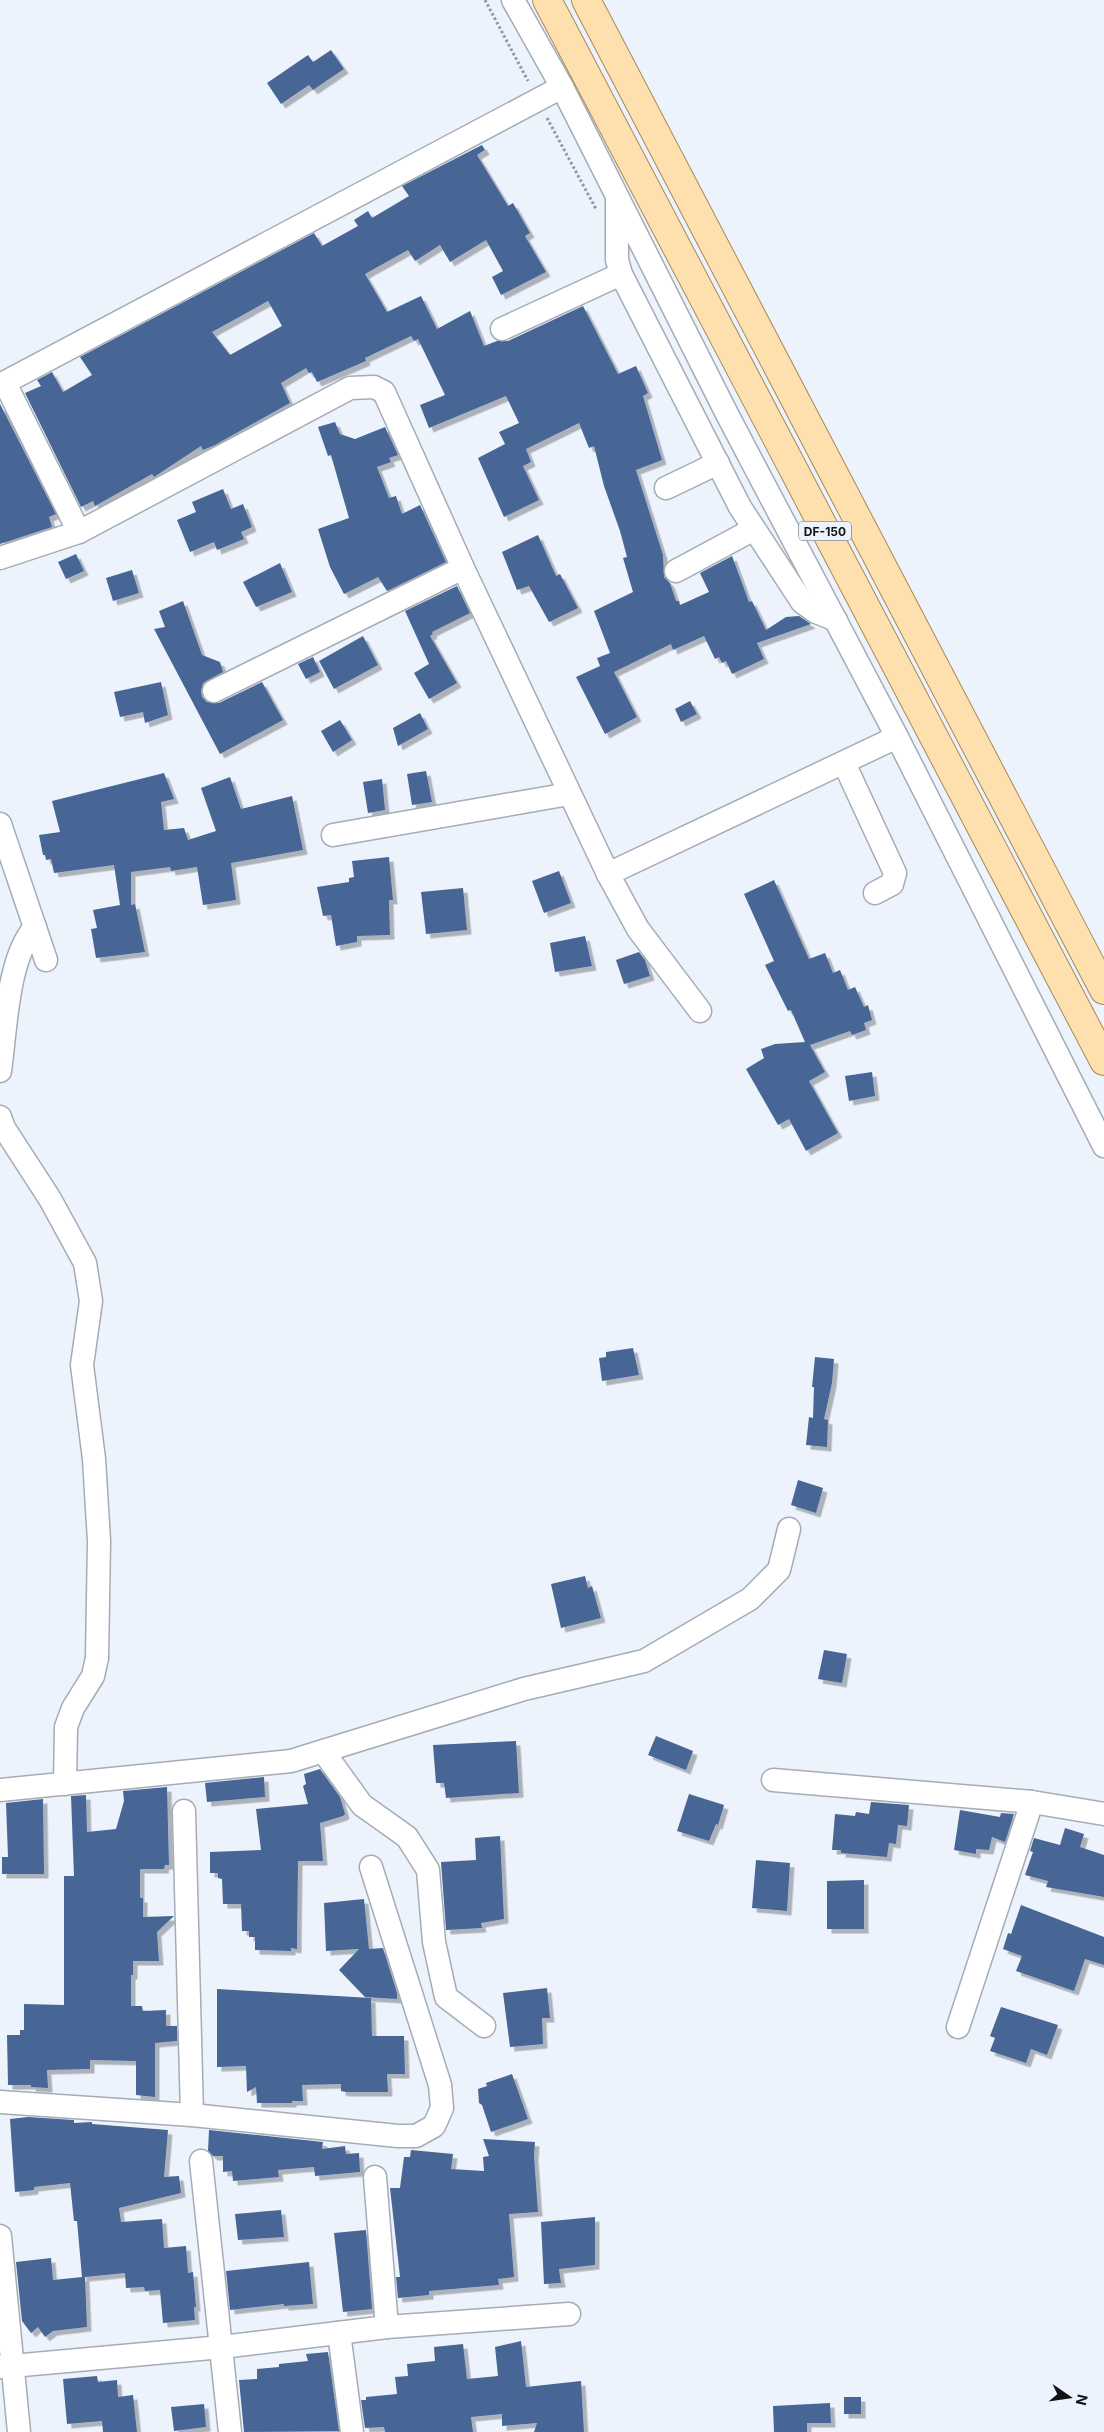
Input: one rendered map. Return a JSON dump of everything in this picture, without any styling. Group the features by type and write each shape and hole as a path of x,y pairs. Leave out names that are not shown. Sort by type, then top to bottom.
{"main road":[{"name":"DF-150","path":"547,0 1104,1061"},
{"name":"DF-150","path":"586,0 1104,990"}],"street":[{"path":"513,0 562,87 769,494 897,737 1104,1146"},
{"path":"78,532 2,384 562,87"},
{"path":"617,195 617,260 621,274 740,507 802,602 816,612 836,620"},
{"path":"502,329 621,274"},
{"path":"0,558 78,532 350,388 374,387 384,392 568,794 608,874 638,929 700,1011"},
{"path":"666,488 718,463"},
{"path":"740,507 769,494"},
{"path":"676,571 754,530"},
{"path":"214,691 463,568"},
{"path":"608,874 897,737"},
{"path":"844,763 895,873 892,884 875,893"},
{"path":"333,835 568,794"},
{"path":"0,824 46,960"},
{"path":"0,1071 13,977 28,935 35,927"},
{"path":"0,1117 4,1128 50,1199 85,1263 91,1301 82,1365 94,1459 99,1541 97,1658 93,1676 73,1708 66,1726 65,1784"},
{"path":"0,1790 291,1761 524,1689 644,1661 750,1599 779,1570 789,1529"},
{"path":"323,1751 362,1805 408,1837 428,1870 434,1942 446,1997 484,2026"},
{"path":"774,1780 1032,1802 1104,1814"},
{"path":"958,2027 1032,1802"},
{"path":"184,1810 192,2115"},
{"path":"0,2102 192,2115 398,2136 416,2136 434,2126 442,2108 440,2086 371,1867"},
{"path":"201,2160 230,2432"},
{"path":"375,2177 387,2327"},
{"path":"0,2236 6,2366 19,2432"},
{"path":"6,2366 222,2347 387,2327 569,2314"},
{"path":"339,2333 352,2432"}],"building":[{"path":"331,50 344,69 313,90 309,85 281,104 267,83 308,55 313,62"},
{"path":"482,145 485,150 477,155 508,206 513,203 530,233 525,236 546,272 501,295 492,277 503,271 486,240 450,262 440,245 415,261 408,250 365,274 387,312 421,296 437,329 470,311 484,346 497,341 508,341 583,306 618,374 636,366 648,393 643,396 662,460 636,470 663,555 664,577 670,583 676,601 679,601 680,605 709,592 700,573 732,556 749,602 752,601 766,630 786,617 799,616 811,624 757,643 764,659 732,674 726,661 722,663 719,657 715,659 704,636 673,650 671,644 614,672 637,717 605,734 576,677 600,666 597,658 610,653 594,611 633,592 623,558 627,557 604,486 594,446 589,448 579,423 526,449 531,462 523,466 539,500 504,517 478,458 505,444 499,432 519,423 506,396 429,428 420,405 445,395 418,339 414,341 411,336 365,358 366,361 317,382 312,372 309,373 306,368 281,383 290,403 215,445 203,450 201,446 154,477 152,474 95,506 93,501 81,507 25,393 41,386 37,380 52,372 63,392 92,375 80,357 314,233 322,246 358,226 354,220 368,211 372,218 409,196 402,186","holes":["268,301 282,326 230,355 212,332"]},
{"path":"0,404 56,514 49,517 52,527 0,544"},
{"path":"335,422 340,434 355,439 385,427 398,455 389,458 391,462 377,467 389,498 396,496 402,514 420,505 446,562 387,591 378,577 344,594 330,567 318,529 349,518 331,455 328,456 318,427"},
{"path":"223,489 231,509 243,504 252,527 241,532 244,539 217,550 214,542 190,552 177,520 196,512 192,502"},
{"path":"538,535 556,576 560,574 578,608 549,622 529,586 517,590 502,552"},
{"path":"76,554 84,571 66,579 58,562"},
{"path":"280,563 292,592 256,607 243,582"},
{"path":"132,570 139,593 113,601 106,578"},
{"path":"457,586 470,613 432,632 433,634 430,636 457,683 429,699 414,673 429,664 405,611"},
{"path":"183,601 202,655 220,662 223,672 203,683 202,697 207,702 219,703 262,682 283,720 220,754 154,629 165,627 159,611"},
{"path":"363,636 378,665 334,689 319,661"},
{"path":"313,657 320,672 306,679 298,664"},
{"path":"161,682 168,715 145,723 143,712 120,717 114,692"},
{"path":"690,701 697,714 681,722 675,709"},
{"path":"420,713 428,729 398,746 393,728"},
{"path":"340,720 352,740 333,752 321,731"},
{"path":"426,771 432,802 412,805 407,774"},
{"path":"164,773 174,799 161,802 164,830 184,828 188,840 216,831 201,788 230,777 241,809 292,796 303,850 231,863 236,900 203,905 197,867 171,871 170,867 131,872 131,905 135,904 145,952 96,958 91,929 97,928 93,910 120,905 114,865 54,873 51,859 46,860 45,855 43,855 39,835 60,832 52,801"},
{"path":"382,779 385,810 368,813 363,782"},
{"path":"389,857 393,900 389,900 390,935 357,936 357,942 336,946 331,915 323,916 317,887 349,882 349,878 354,877 352,861"},
{"path":"559,871 571,903 544,913 532,881"},
{"path":"774,880 809,959 825,953 833,973 840,970 848,990 855,987 864,1007 868,1005 872,1020 864,1023 866,1030 852,1035 850,1031 810,1045 825,1072 809,1081 838,1133 806,1151 789,1119 778,1125 746,1069 764,1058 761,1049 775,1044 805,1042 791,1010 788,1011 765,965 774,961 744,894"},
{"path":"463,888 467,930 426,934 421,892"},
{"path":"585,936 592,966 555,972 550,943"},
{"path":"639,952 645,960 650,976 624,984 616,960"},
{"path":"872,1072 875,1096 849,1101 845,1076"},
{"path":"633,1348 639,1375 602,1381 599,1358 606,1357 606,1352"},
{"path":"815,1357 834,1359 832,1383 824,1419 828,1420 827,1447 806,1445 809,1417 813,1418 814,1387 812,1387"},
{"path":"798,1480 823,1488 816,1513 791,1505"},
{"path":"585,1576 588,1588 592,1586 601,1618 561,1628 551,1584"},
{"path":"824,1650 847,1654 842,1683 818,1679"},
{"path":"656,1736 693,1751 686,1770 648,1755"},
{"path":"516,1741 519,1793 446,1798 444,1783 436,1783 433,1745"},
{"path":"320,1769 340,1797 345,1814 320,1823 323,1861 298,1861 297,1949 291,1948 291,1951 255,1950 255,1937 249,1937 249,1931 242,1931 241,1904 223,1904 222,1879 218,1878 218,1873 210,1873 210,1852 261,1850 256,1809 308,1804 303,1786 306,1784 304,1774"},
{"path":"264,1777 265,1797 207,1802 205,1783"},
{"path":"167,1787 169,1865 165,1865 164,1869 140,1869 140,1898 143,1898 143,1917 174,1916 157,1932 159,1961 133,1961 133,1975 131,1975 131,2006 142,2006 143,2011 166,2010 166,2026 177,2026 177,2041 155,2043 155,2097 136,2095 136,2061 90,2060 90,2069 47,2070 48,2088 31,2087 31,2085 8,2085 7,2035 20,2035 20,2030 24,2030 24,2004 64,2005 64,1876 74,1876 71,1796 86,1795 87,1832 116,1829 124,1801 123,1791"},
{"path":"689,1794 724,1805 718,1825 716,1824 709,1841 677,1831"},
{"path":"43,1799 44,1874 2,1874 2,1857 8,1857 6,1803"},
{"path":"871,1802 909,1805 907,1826 898,1825 896,1844 889,1843 887,1857 841,1853 841,1850 832,1850 835,1814 855,1816 856,1812 869,1814"},
{"path":"960,1810 1000,1817 1001,1813 1014,1814 1005,1842 992,1837 989,1850 976,1849 976,1854 954,1850"},
{"path":"1065,1828 1084,1834 1080,1847 1104,1855 1104,1897 1046,1887 1048,1881 1025,1875 1033,1852 1030,1851 1034,1838 1060,1845"},
{"path":"500,1836 504,1919 481,1923 482,1928 446,1930 441,1862 476,1860 475,1838"},
{"path":"756,1860 790,1863 787,1911 752,1908"},
{"path":"864,1880 864,1929 827,1929 827,1881"},
{"path":"364,1899 369,1949 383,1948 397,1993 397,1999 365,1997 339,1970 359,1949 326,1951 324,1903"},
{"path":"1021,1905 1104,1937 1104,1965 1085,1959 1074,1991 1016,1971 1022,1956 1003,1949 1008,1933 1011,1934"},
{"path":"547,1988 550,2018 542,2018 543,2044 510,2047 503,1993"},
{"path":"217,1989 371,1998 372,2036 404,2036 405,2074 387,2074 388,2092 346,2092 341,2091 341,2084 302,2085 303,2101 292,2101 292,2103 257,2103 256,2087 247,2092 246,2066 217,2067"},
{"path":"1001,2007 1058,2025 1047,2055 1031,2049 1026,2063 990,2051 995,2038 990,2036"},
{"path":"512,2074 528,2119 491,2132 482,2105 479,2103 478,2089 487,2086 486,2083"},
{"path":"28,2117 74,2120 74,2123 92,2122 92,2124 168,2130 164,2177 179,2176 181,2193 119,2208 121,2222 162,2219 164,2248 186,2246 188,2273 193,2272 196,2307 194,2307 195,2320 163,2323 160,2290 145,2291 144,2287 126,2288 125,2273 85,2277 87,2327 53,2331 45,2337 38,2327 31,2333 22,2321 16,2262 51,2258 53,2280 82,2277 77,2221 74,2221 70,2183 34,2187 34,2190 15,2192 10,2119"},
{"path":"209,2130 323,2142 322,2149 345,2146 346,2154 359,2153 360,2172 315,2176 314,2167 278,2170 279,2177 233,2181 232,2171 223,2172 223,2156 213,2156 208,2151"},
{"path":"483,2139 535,2142 534,2156 538,2212 509,2214 514,2277 498,2279 499,2285 429,2291 429,2295 398,2298 396,2277 400,2277 390,2188 400,2188 404,2157 410,2157 411,2150 453,2154 451,2169 484,2171 483,2157 489,2156"},
{"path":"281,2210 284,2237 238,2240 235,2214"},
{"path":"595,2217 595,2265 559,2269 561,2283 544,2284 541,2222"},
{"path":"366,2230 372,2309 343,2312 334,2233"},
{"path":"309,2262 313,2304 284,2306 284,2304 230,2310 226,2271"},
{"path":"521,2341 526,2387 581,2381 584,2432 534,2432 537,2423 502,2426 502,2414 471,2417 473,2432 385,2432 384,2427 365,2428 361,2400 366,2400 366,2397 397,2394 395,2377 408,2376 407,2364 435,2361 434,2347 463,2344 467,2379 498,2376 495,2347"},
{"path":"328,2352 339,2431 244,2432 239,2380 257,2379 257,2369 279,2367 279,2364 308,2361 306,2354"},
{"path":"97,2376 98,2382 117,2380 118,2397 133,2395 137,2432 103,2432 102,2421 67,2424 63,2379"},
{"path":"844,2397 861,2397 861,2414 844,2414"},
{"path":"830,2403 831,2423 807,2423 807,2432 774,2432 773,2406"},
{"path":"204,2404 206,2427 174,2431 171,2407"}]}
